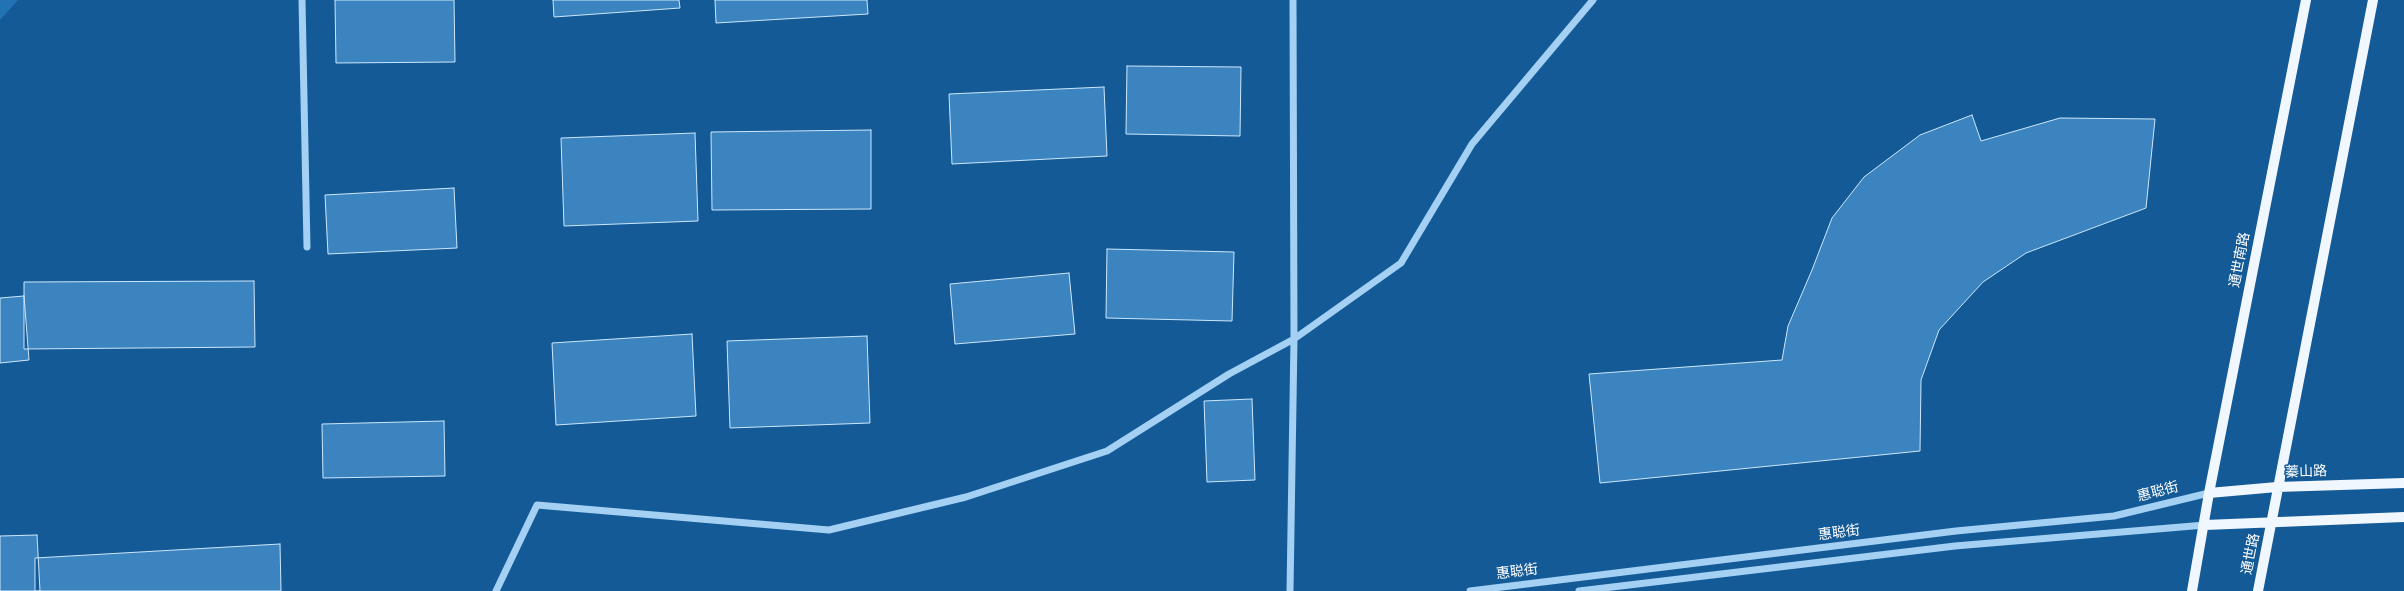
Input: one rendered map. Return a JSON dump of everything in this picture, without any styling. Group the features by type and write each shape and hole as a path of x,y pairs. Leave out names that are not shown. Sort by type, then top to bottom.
{"main road":[{"name":"通世南路","path":"2205,525 2209,493 2306,0"},
{"path":"2271,522 2373,0"},
{"name":"蓁山路","path":"2209,493 2277,487 2404,483"},
{"path":"2192,591 2205,525 2404,517"},
{"name":"通世路","path":"2258,591 2271,522"}],"street":[{"path":"302,0 307,247"},
{"path":"1290,591 1294,339 1293,0"},
{"path":"496,591 536,505 829,530 966,497 1107,451 1229,374 1294,339 1401,263 1472,144 1593,0"},
{"name":"惠聪街","path":"1470,591 1948,532 2114,516 2209,493"},
{"name":"惠聪街","path":"1579,591 1955,546 2205,525"}],"shaded area":[{"path":"0,0 18,0 0,20"}],"building":[{"path":"335,0 454,0 455,62 336,63"},
{"path":"553,0 679,0 680,8 554,17"},
{"path":"715,0 867,0 868,14 716,23"},
{"path":"1127,66 1241,67 1240,136 1126,134"},
{"path":"1104,87 1107,156 952,164 949,94"},
{"path":"1972,115 1981,141 2060,118 2155,119 2146,208 2026,253 1983,282 1939,330 1921,380 1920,451 1600,483 1589,374 1782,360 1788,326 1832,218 1864,177 1920,135"},
{"path":"871,130 871,209 712,210 711,132"},
{"path":"695,133 698,221 564,226 561,138"},
{"path":"454,188 457,248 328,254 325,195"},
{"path":"1107,249 1234,252 1232,321 1106,318"},
{"path":"1069,273 1075,334 955,344 950,284"},
{"path":"254,281 255,347 24,349 24,282"},
{"path":"24,296 29,360 0,363 0,298"},
{"path":"692,334 696,416 556,425 552,343"},
{"path":"867,336 870,423 730,428 727,341"},
{"path":"1252,399 1255,480 1207,482 1204,401"},
{"path":"444,421 445,476 323,478 322,424"},
{"path":"37,535 40,591 0,591 0,536"},
{"path":"280,544 281,591 35,591 35,558"}]}
